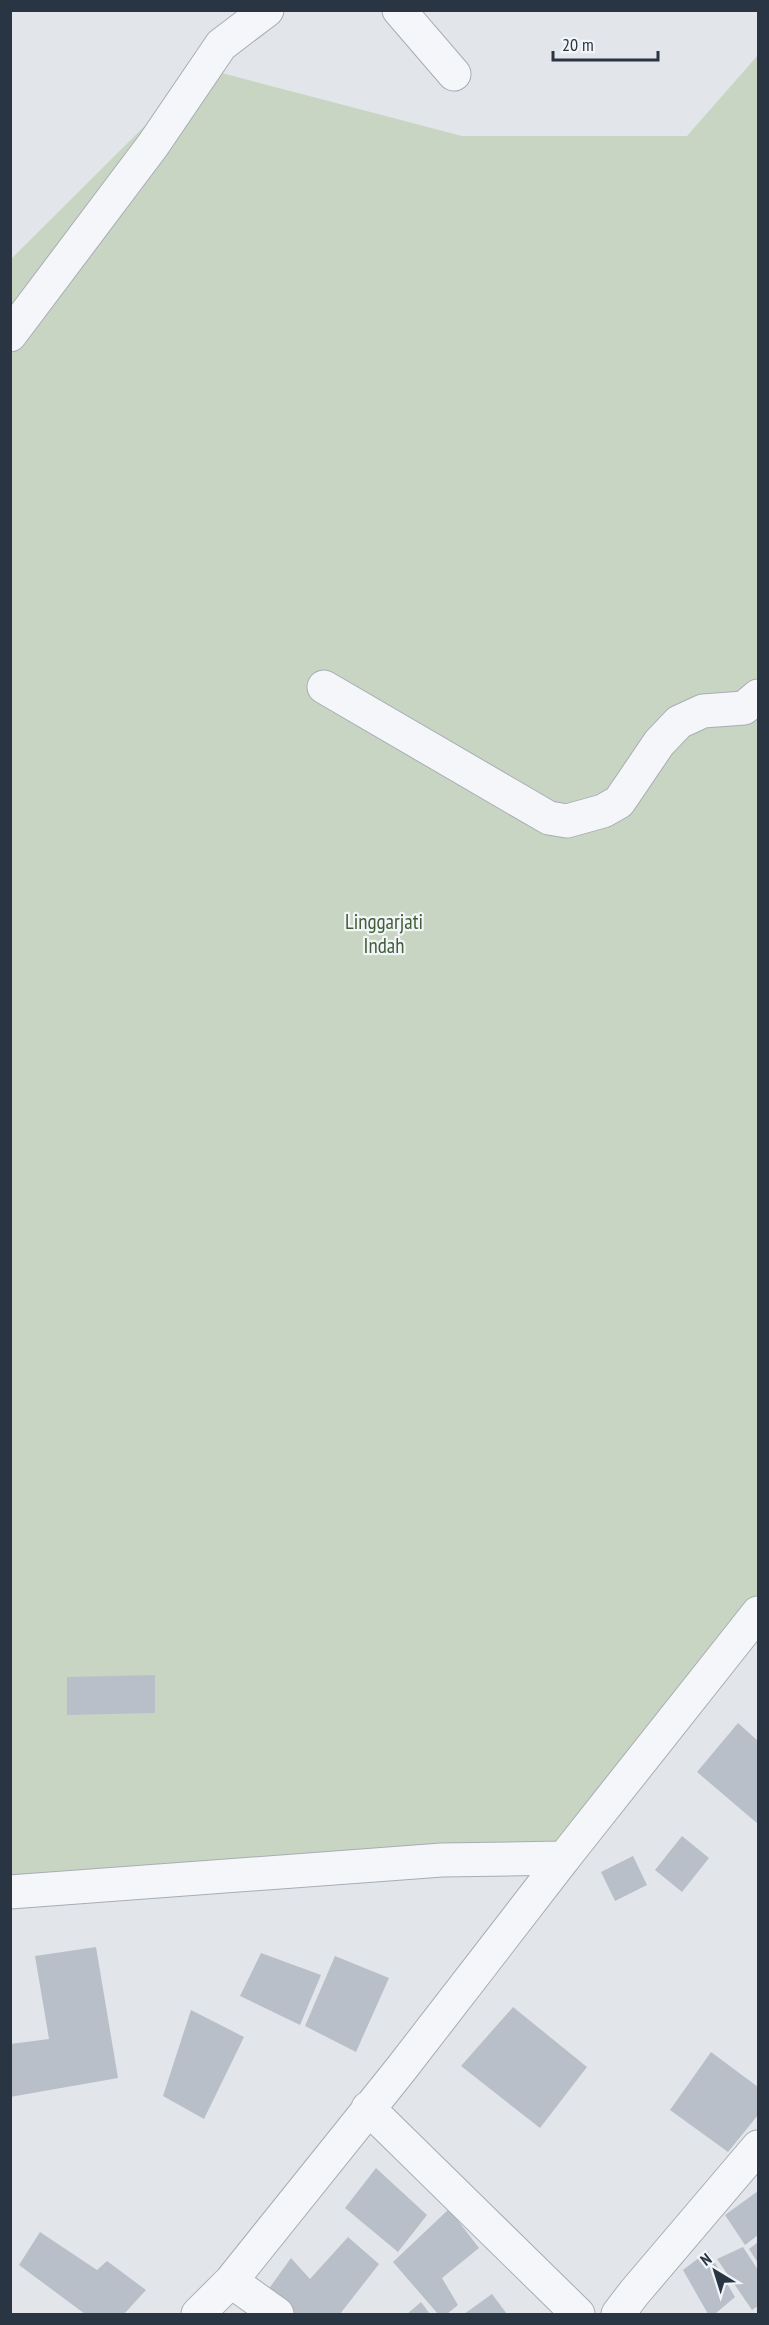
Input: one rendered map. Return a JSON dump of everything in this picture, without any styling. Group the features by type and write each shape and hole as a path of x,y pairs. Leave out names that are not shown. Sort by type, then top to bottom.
{"street":[{"path":"10,335 153,145 221,45 267,10"},
{"path":"399,10 454,74"},
{"path":"324,687 549,818 567,821 603,811 619,802 659,743 680,722 703,711 744,708 759,696"},
{"path":"198,2314 231,2281 401,2069 564,1857 759,1613"},
{"path":"10,1892 442,1860 564,1857"},
{"path":"368,2108 578,2314"},
{"path":"618,2314 759,2147"},
{"path":"231,2281 277,2314"}],"green space":[{"name":"Linggarjati Indah","path":"758,55 758,1607 579,1840 11,1880 11,259 203,68 462,136 687,136"}],"building":[{"path":"155,1675 155,1713 67,1715 67,1677"},
{"path":"738,1723 758,1741 758,1824 697,1772"},
{"path":"682,1836 709,1858 682,1892 655,1870"},
{"path":"633,1856 647,1885 615,1901 601,1872"},
{"path":"96,1947 118,2078 10,2097 10,2044 49,2039 35,1956"},
{"path":"261,1953 321,1975 300,2025 240,1996"},
{"path":"335,1956 389,1978 356,2052 305,2026"},
{"path":"513,2007 587,2067 540,2128 461,2066"},
{"path":"191,2010 244,2037 204,2119 163,2096"},
{"path":"711,2052 758,2087 758,2115 728,2152 670,2110"},
{"path":"376,2168 427,2215 398,2252 345,2208"},
{"path":"758,2191 758,2235 745,2245 725,2215"},
{"path":"449,2209 479,2248 442,2278 458,2305 447,2314 438,2314 393,2262"},
{"path":"40,2232 97,2270 107,2261 146,2290 124,2314 85,2314 19,2265"},
{"path":"348,2237 379,2264 340,2314 292,2314 265,2294 291,2258 310,2279"},
{"path":"758,2242 758,2263 749,2249"},
{"path":"743,2247 758,2270 758,2306 752,2310 717,2259"},
{"path":"708,2251 735,2297 715,2314 708,2314 683,2270"},
{"path":"492,2294 507,2314 464,2314"},
{"path":"421,2302 430,2314 407,2314"}]}
